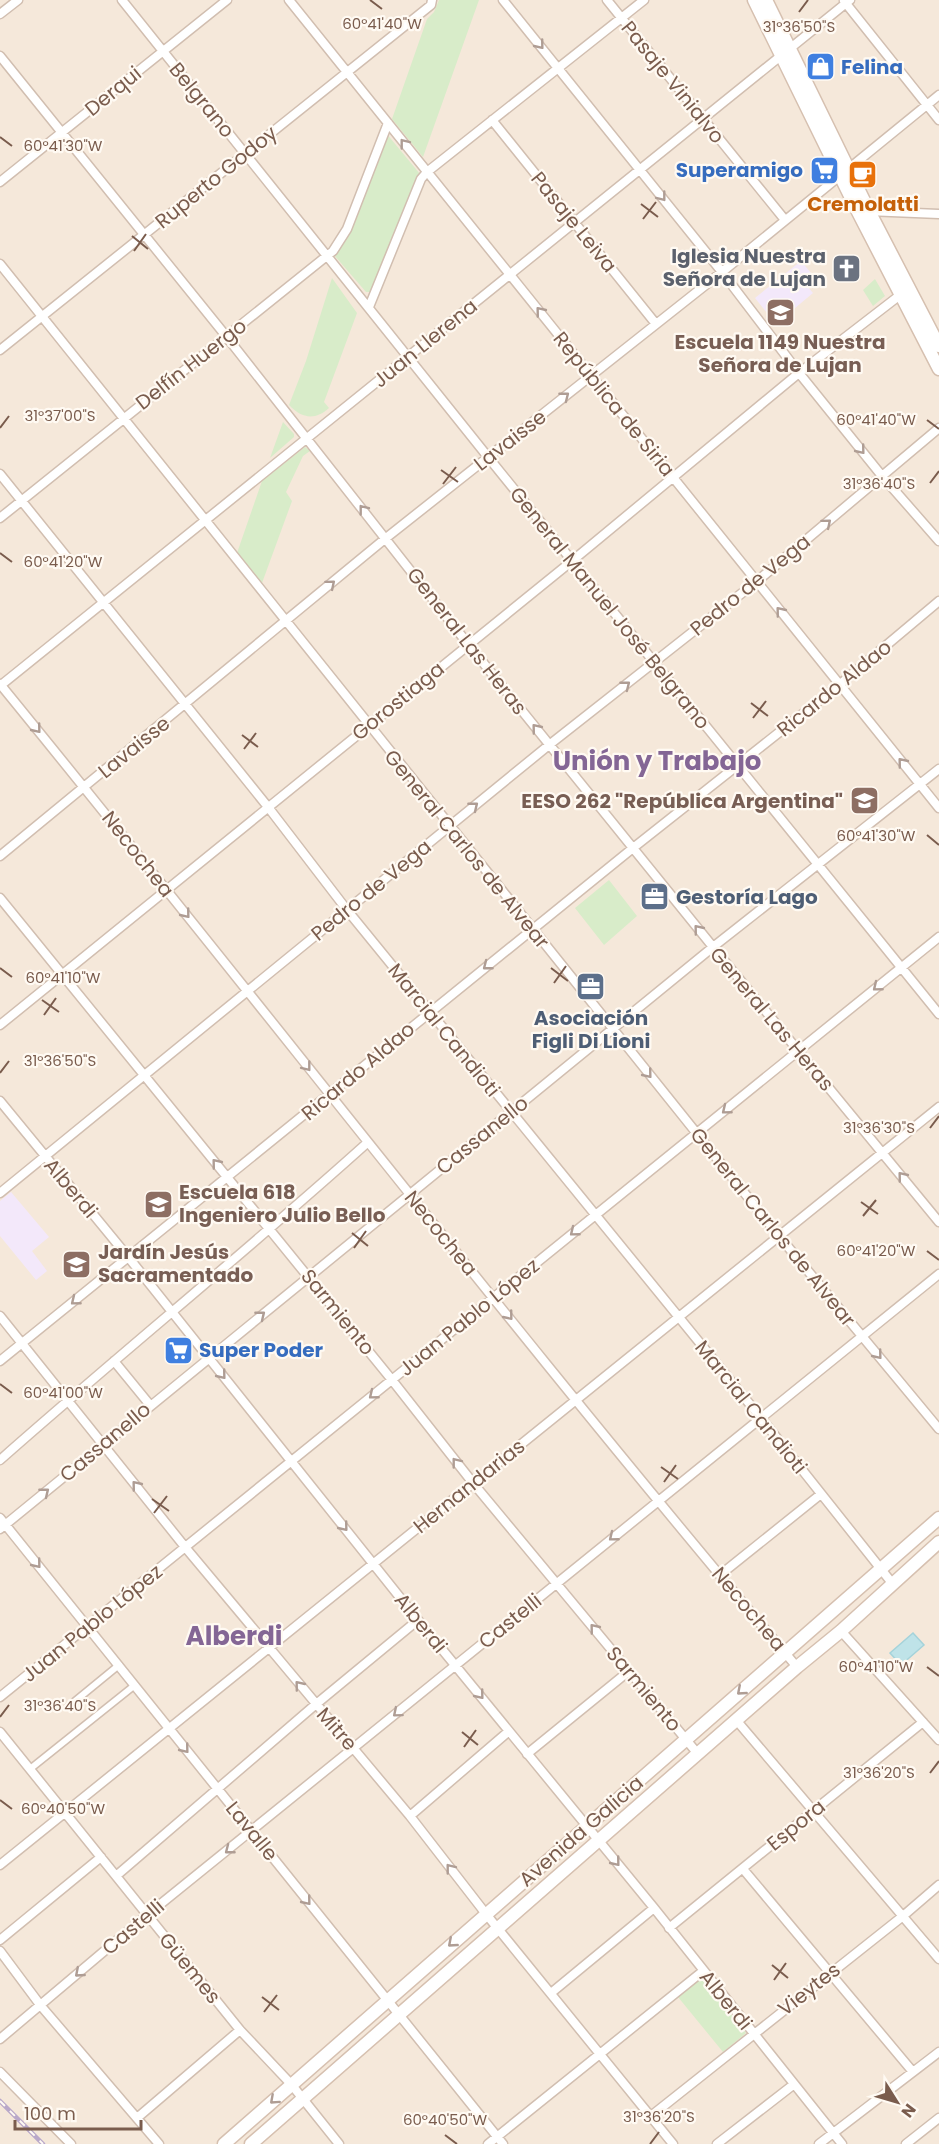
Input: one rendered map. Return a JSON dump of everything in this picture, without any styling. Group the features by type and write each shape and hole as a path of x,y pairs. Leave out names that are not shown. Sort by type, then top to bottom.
{"main road":[{"path":"754,0 786,52"},
{"path":"766,0 786,52 863,211 905,291 939,346"},
{"path":"905,291 939,369"},
{"name":"Avenida Galicia","path":"224,2144 939,1518"},
{"name":"Avenida Galicia","path":"251,2144 737,1721 797,1666 841,1631 939,1542"}],"street":[{"path":"0,14 18,0"},
{"name":"Belgrano","path":"122,0 328,256"},
{"name":"Derqui","path":"0,182 227,0"},
{"name":"República de Siria","path":"289,0 939,808"},
{"name":"Ruperto Godoy","path":"0,350 431,5 432,0"},
{"path":"503,0 640,169 882,476 939,541"},
{"name":"Pasaje Vinialvo","path":"607,0 785,220"},
{"path":"369,308 421,178 644,0"},
{"path":"846,1 939,120"},
{"name":"Juan Llerena","path":"0,685 786,52 846,1"},
{"name":"General Las Heras","path":"0,56 226,336 549,745 939,1222"},
{"name":"Lavaisse","path":"0,856 386,538 722,272 939,95"},
{"name":"Pasaje Leiva","path":"492,120 656,324"},
{"name":"Delfín Huergo","path":"0,518 328,256 346,230 388,123"},
{"path":"863,211 939,214"},
{"name":"General Manuel José Belgrano","path":"328,256 939,1014"},
{"name":"General Carlos de Alvear","path":"0,264 612,1029 939,1429"},
{"name":"Gorostiaga","path":"0,1025 572,561 799,373 905,291"},
{"name":"Pedro de Vega","path":"0,1193 549,745 756,582 939,428"},
{"name":"Marcial Candioti","path":"0,474 510,1113 761,1418 892,1583"},
{"name":"Ricardo Aldao","path":"0,1361 633,848 839,685 939,601"},
{"name":"Necochea","path":"0,685 85,788 367,1143 658,1500 797,1666"},
{"name":"Cassanello","path":"2,1524 104,1445 712,947 939,769"},
{"name":"Sarmiento","path":"0,898 271,1229 473,1483 698,1754"},
{"name":"Juan Pablo López","path":"0,1697 939,937"},
{"name":"Alberdi","path":"0,1101 129,1258 418,1620 654,1908 842,2144"},
{"name":"Hernandarias","path":"0,1865 939,1107"},
{"path":"0,1460 271,1229 367,1143"},
{"name":"Castelli","path":"0,2039 147,1915 939,1274"},
{"name":"Mitre","path":"0,1316 185,1547 410,1816 598,2054 673,2144"},
{"path":"114,1361 150,1405"},
{"path":"720,1575 821,1494"},
{"name":"Lavalle","path":"2,1524 119,1665 500,2140"},
{"path":"116,1876 217,1788 418,1620"},
{"path":"841,1631 939,1740"},
{"path":"69,1706 119,1665"},
{"path":"527,1754 629,1671"},
{"path":"30,1769 135,1685"},
{"path":"737,1721 939,1959"},
{"name":"Espora","path":"669,1928 923,1722"},
{"path":"410,1816 509,1731"},
{"name":"Güemes","path":"0,1732 240,2030 291,2084 339,2144"},
{"path":"0,1940 101,1857"},
{"path":"742,1869 913,2072"},
{"name":"Vieytes","path":"651,2116 939,1885"},
{"path":"551,1993 654,1908"},
{"path":"0,1951 41,2006 159,2144"},
{"path":"488,2144 500,2140 598,2054 703,1971"},
{"path":"136,2118 240,2030"},
{"path":"819,2144 938,2054"},
{"path":"0,2072 71,2144"},
{"path":"717,2144 793,2085"},
{"path":"906,2144 939,2118"}],"shaded area":[{"path":"0,0 939,0 939,2144 0,2144"},
{"path":"801,261 816,279 807,286 813,293 776,324 755,298"},
{"path":"11,1192 49,1237 32,1251 47,1271 36,1280 0,1236 0,1201"}],"green space":[{"path":"439,0 479,0 423,157 392,119 427,19 434,12"},
{"path":"386,133 420,174 374,288 371,292 366,292 334,255 350,231"},
{"path":"332,278 357,313 324,402 329,408 319,415 308,416 298,413 289,405 306,361"},
{"path":"875,279 885,296 873,306 863,290"},
{"path":"283,422 294,437 270,458"},
{"path":"305,447 310,451 303,456 286,492 292,501 262,583 237,553 262,481"},
{"path":"609,880 637,916 604,945 575,908"},
{"path":"702,1978 746,2033 723,2052 678,1997"}],"water":[{"path":"913,1633 924,1645 901,1665 890,1653"}],"railway":[{"path":"0,2101 43,2144"}],"place":[{"name":"Felina","path":"820,67"},
{"name":"Superamigo","path":"824,170"},
{"name":"Cremolatti","path":"863,174"},
{"name":"Iglesia Nuestra Señora de Lujan","path":"847,268"},
{"name":"Escuela 1149 Nuestra Señora de Lujan","path":"780,312"},
{"name":"EESO 262 \"República Argentina\"","path":"864,801"},
{"name":"Gestoría Lago","path":"655,897"},
{"name":"Asociación Figli Di Lioni","path":"591,987"},
{"name":"Escuela 618 Ingeniero Julio Bello","path":"158,1204"},
{"name":"Jardín Jesús Sacramentado","path":"77,1264"},
{"name":"Super Poder","path":"178,1350"}],"district":[{"name":"Unión y Trabajo","path":"657,761"},
{"name":"Alberdi","path":"234,1636"}]}
